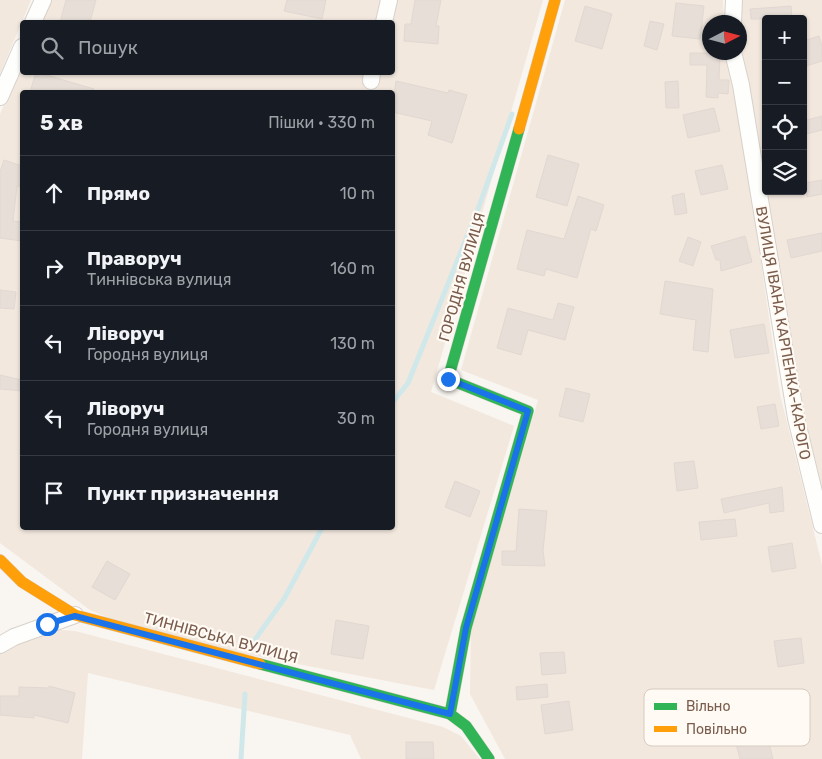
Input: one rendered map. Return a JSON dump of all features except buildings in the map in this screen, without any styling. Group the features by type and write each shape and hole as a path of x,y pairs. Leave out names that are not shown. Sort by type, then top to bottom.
{"street":[{"path":"34,20 43,0"},
{"path":"384,20 389,0"},
{"name":"ГОРОДНЯ ВУЛИЦЯ","path":"450,714 466,628 528,411 448,379 555,0"},
{"path":"733,15 734,0"},
{"path":"0,98 20,52"},
{"name":"ВУЛИЦЯ ІВАНА КАРПЕНКА-КАРОГО","path":"735,60 742,85 796,418 822,525"},
{"name":"ТИННІВСЬКА ВУЛИЦЯ","path":"0,560 22,582 75,616 450,714"},
{"path":"0,645 14,637 75,616"},
{"path":"450,714 466,726 488,759"}],"shaded area":[{"path":"0,0 31,0 23,20 20,20 20,26 0,74"},
{"path":"51,0 543,0 431,392 514,426 434,690 151,636 90,610 0,543 0,114 20,69 20,75 395,75 395,20 42,20"},
{"path":"565,0 723,0 724,15 702,15 702,60 728,60 735,82 780,394 822,565 822,759 505,759 470,694 471,629 538,400 461,370"},
{"path":"734,0 822,0 822,525 765,195 807,195 807,15 762,15 762,179 741,60 747,60 747,15 738,15"},
{"path":"48,629 75,631 443,727 461,736 480,759 361,759 350,735 88,673 82,759 0,759 0,652"}],"waterway":[{"path":"395,399 408,383 477,212 512,114"},
{"path":"251,645 284,599 321,530"},
{"path":"241,759 245,694"}],"traffic: fast":[{"path":"450,714 466,628 528,411 448,379 519,129"},
{"path":"260,664 450,714 466,726 489,759"}],"traffic: slow":[{"path":"519,129 555,0"},
{"path":"0,560 22,582 75,615 260,664"}],"route":[{"path":"47,624 75,616 450,714 466,628 528,411 448,379"}]}
